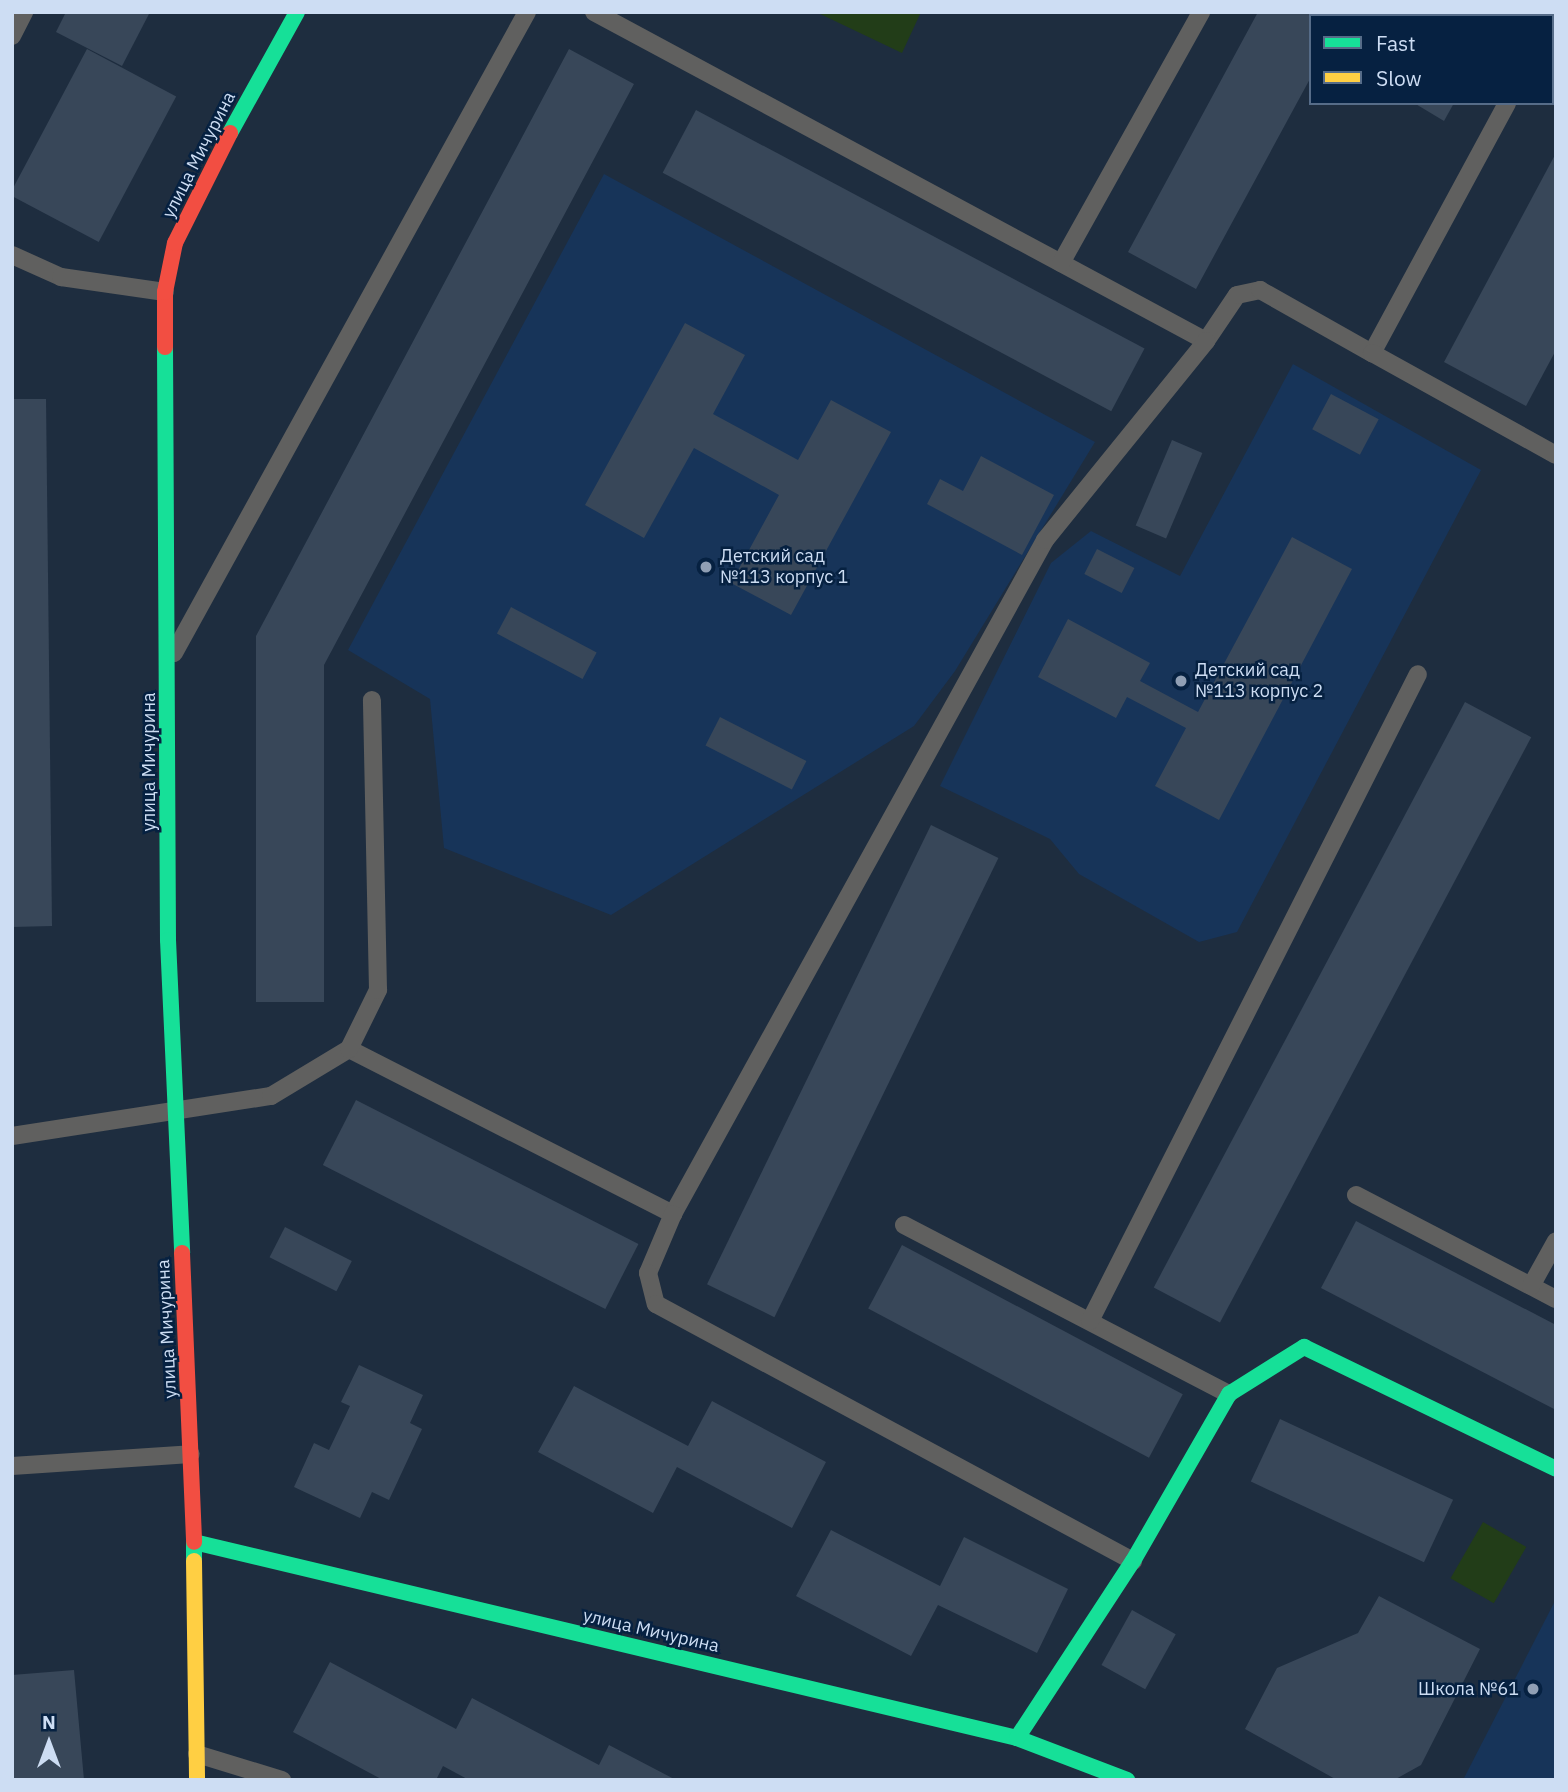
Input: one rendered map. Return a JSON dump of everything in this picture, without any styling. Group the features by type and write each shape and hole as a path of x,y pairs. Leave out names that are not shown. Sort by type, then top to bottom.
{"street":[{"name":"улица Мичурина","path":"197,1780 191,1454 168,940 165,292 175,243 207,175 297,12"},
{"path":"1017,1738 1133,1561 1229,1394 1304,1347 1556,1469"},
{"name":"улица Мичурина","path":"194,1542 1017,1738 1091,1771 1128,1780"}],"lane":[{"path":"12,36 24,12"},
{"path":"168,665 527,12"},
{"path":"594,12 1206,341"},
{"path":"1060,263 1202,12"},
{"path":"1372,353 1506,105"},
{"path":"12,255 61,278 165,292"},
{"path":"1133,1561 656,1304 648,1273 673,1214 1045,541 1206,341 1237,295 1260,290 1556,455"},
{"path":"1090,1321 1418,674"},
{"path":"12,1136 271,1096 349,1049 378,990 372,700"},
{"path":"349,1049 673,1214"},
{"path":"1356,1195 1556,1299"},
{"path":"904,1224 1229,1394"},
{"path":"1531,1286 1556,1241"},
{"path":"12,1465 191,1454"},
{"path":"197,1754 282,1780"}],"shaded area":[{"name":"Детский сад №113 корпус 1","path":"604,174 1095,442 955,671 914,726 611,915 444,848 430,699 348,650"},
{"name":"Детский сад №113 корпус 2","path":"1293,364 1481,470 1237,932 1199,942 1079,874 1050,839 940,786 1051,563 1091,531 1180,576"},
{"name":"Школа №61","path":"1556,1599 1556,1780 1463,1780"}],"green space":[{"path":"816,12 921,12 902,53"},
{"path":"1483,1522 1526,1547 1494,1603 1450,1578"}],"building":[{"path":"66,12 150,12 122,66 56,32"},
{"path":"1258,12 1346,13 1309,14 1309,81 1196,289 1128,252"},
{"path":"87,49 176,96 99,242 12,196 12,190"},
{"path":"569,49 634,84 324,665 324,1002 256,1002 256,636"},
{"path":"1417,105 1453,105 1444,121"},
{"path":"696,110 1145,348 1111,411 663,173"},
{"path":"1556,153 1556,350 1526,406 1444,362"},
{"path":"685,323 745,355 713,414 798,460 831,400 891,432 791,615 731,583 779,495 694,448 644,538 585,505"},
{"path":"1331,394 1379,419 1360,455 1312,429"},
{"path":"12,399 46,399 52,926 12,927"},
{"path":"1172,440 1202,453 1166,539 1136,526"},
{"path":"981,456 1054,495 1022,555 927,504 940,479 963,491"},
{"path":"1292,537 1352,569 1219,820 1155,786 1186,728 1127,697 1116,718 1038,677 1068,619 1150,663 1140,681 1198,712"},
{"path":"1097,549 1134,568 1122,593 1084,574"},
{"path":"511,607 597,653 583,679 497,633"},
{"path":"1465,702 1531,737 1220,1323 1154,1287"},
{"path":"720,717 806,761 792,790 705,746"},
{"path":"931,825 998,858 774,1317 707,1284"},
{"path":"356,1100 638,1244 605,1309 323,1165"},
{"path":"1356,1221 1556,1325 1556,1410 1321,1288"},
{"path":"285,1227 352,1261 336,1291 270,1257"},
{"path":"902,1245 1183,1394 1149,1458 868,1309"},
{"path":"359,1365 423,1395 410,1423 422,1429 389,1500 372,1492 360,1518 294,1487 314,1443 329,1450 350,1406 341,1402"},
{"path":"574,1386 688,1446 712,1401 826,1462 792,1528 677,1467 653,1513 538,1452"},
{"path":"1280,1419 1453,1500 1424,1562 1251,1482"},
{"path":"831,1530 940,1586 964,1537 1068,1589 1037,1653 938,1605 911,1656 796,1596"},
{"path":"1379,1596 1480,1649 1421,1765 1394,1780 1337,1780 1245,1729 1277,1668 1358,1633"},
{"path":"1132,1610 1176,1634 1145,1689 1101,1665"},
{"path":"330,1662 456,1729 472,1698 599,1765 609,1745 676,1780 469,1780 443,1766 436,1780 383,1780 293,1732"},
{"path":"74,1670 84,1780 12,1780 12,1675"}],"traffic: fast":[{"path":"230,133 297,12"},
{"path":"165,347 168,940 182,1253"},
{"path":"1017,1738 1133,1561 1229,1394 1304,1347 1556,1469"},
{"path":"194,1561 194,1542 1017,1738 1127,1780"}],"traffic: slow":[{"path":"194,1561 197,1780"}],"traffic: jam":[{"path":"165,347 165,292 175,243 230,133"},
{"path":"182,1253 194,1542"}],"place":[{"name":"Детский сад №113 корпус 1","path":"706,567"},
{"name":"Детский сад №113 корпус 2","path":"1181,681"},
{"name":"Школа №61","path":"1533,1689"}]}
